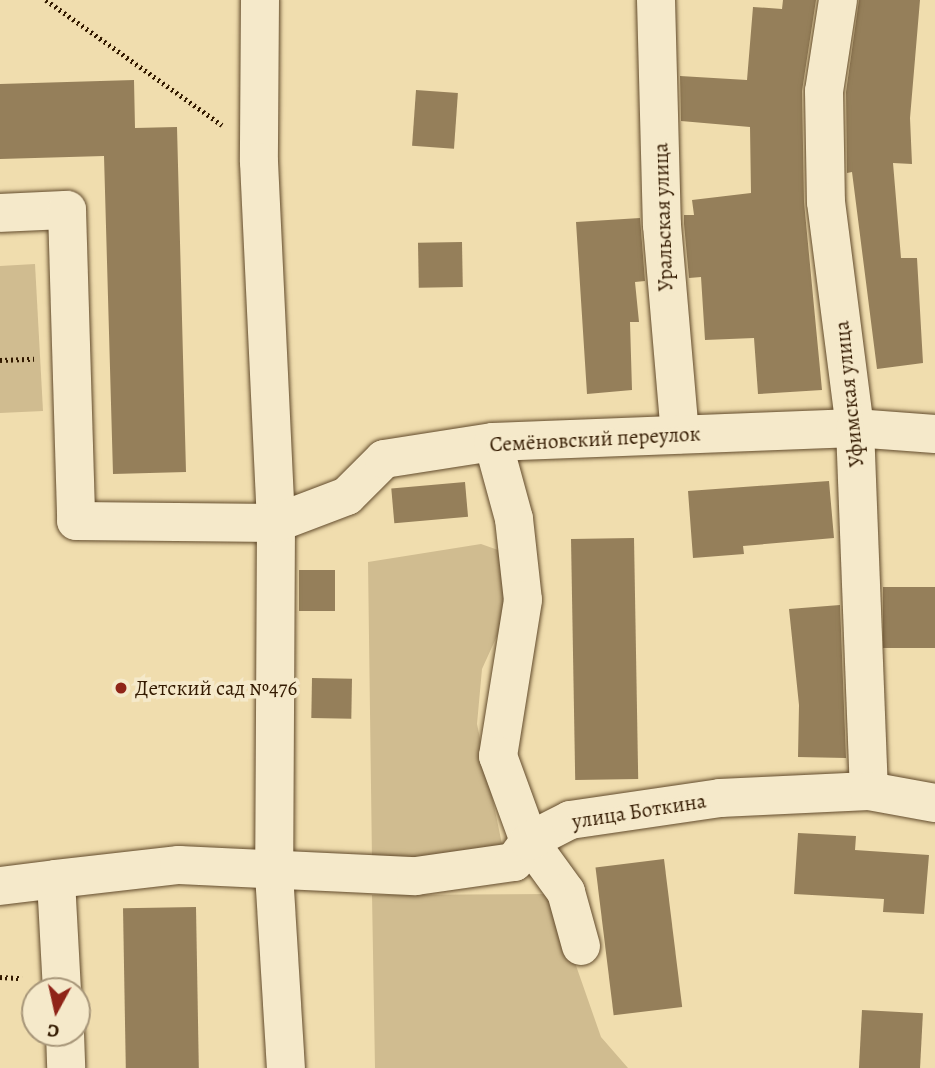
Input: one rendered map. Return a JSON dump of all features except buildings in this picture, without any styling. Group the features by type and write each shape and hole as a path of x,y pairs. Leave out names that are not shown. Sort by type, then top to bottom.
{"street":[{"path":"260,0 259,162 275,523 274,873 286,1068"},
{"name":"Уральская улица","path":"656,0 662,225 680,434"},
{"name":"Уфимская улица","path":"838,0 824,91 827,202 855,428 869,791"},
{"path":"0,213 67,210 76,521 275,523"},
{"name":"Семёновский переулок","path":"275,523 347,496 384,460 494,442 855,428 935,434"},
{"path":"494,442 514,519 523,600 498,756 529,841 566,892 581,946"},
{"name":"улица Боткина","path":"0,886 179,864 274,873 416,876 514,862 529,841 570,820 720,798 869,791 935,803"},
{"path":"56,880 61,977"},
{"path":"65,1047 66,1068"}],"path":[{"path":"46,0 230,131 259,162"}],"shaded area":[{"path":"35,264 43,411 0,413 0,266"},
{"path":"481,544 498,550 506,594 502,625 482,669 477,724 503,849 372,861 368,562"},
{"path":"551,894 601,1037 628,1068 375,1068 372,895"}],"place":[{"name":"Детский сад №476","path":"121,688"}]}
